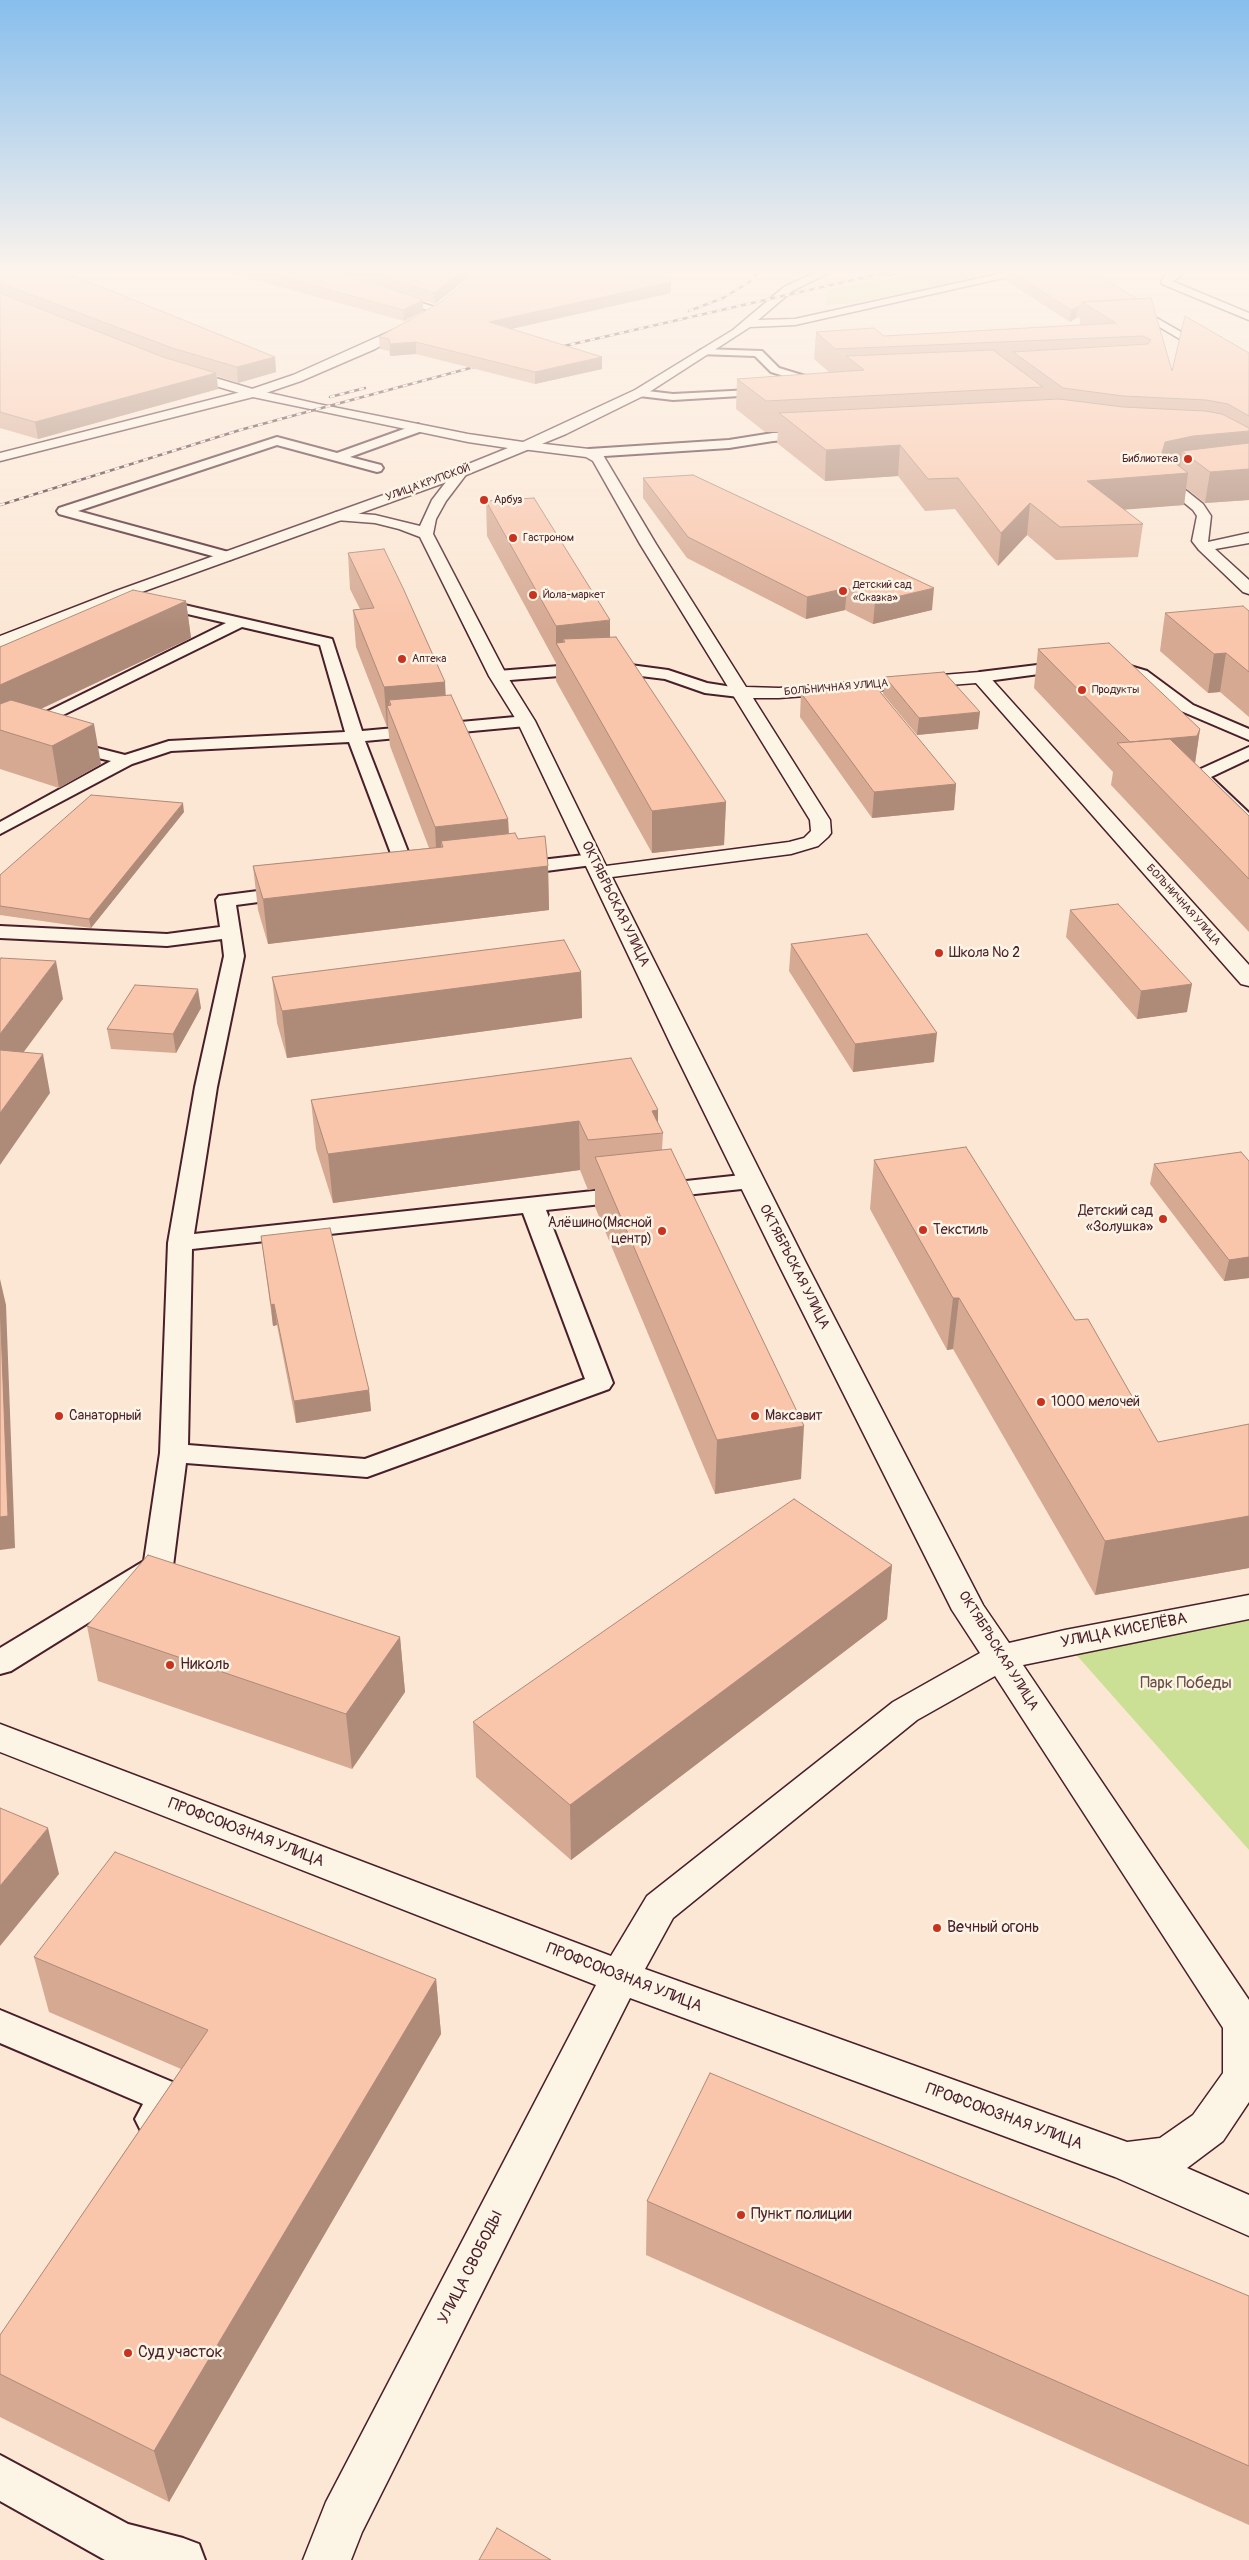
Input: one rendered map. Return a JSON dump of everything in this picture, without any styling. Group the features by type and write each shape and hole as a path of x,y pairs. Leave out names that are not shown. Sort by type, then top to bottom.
{"street":[{"path":"244,390 418,428 527,446 589,453 598,458 739,692 820,820 821,833 811,842 791,848 596,867"},
{"path":"0,457 260,390"},
{"name":"УЛИЦА КРУПСКОЙ","path":"0,642 122,594 462,472 527,446 643,390"},
{"path":"1249,468 1173,474 1166,477 1166,482 1198,507 1204,516 1204,526 1200,541 1204,547 1249,589"},
{"path":"336,516 375,519 402,525 426,534 429,519 439,500 462,472"},
{"name":"ОКТЯБРЬСКАЯ УЛИЦА","path":"426,534 498,676 526,721 751,1181 969,1610 1246,2030"},
{"path":"1204,547 1249,538"},
{"name":"БОЛЬНИЧНАЯ УЛИЦА","path":"739,692 779,693 980,677 1249,979"},
{"name":"УЛИЦА КИСЕЛЁВА","path":"620,1978 660,1907 688,1882 905,1711 999,1658 1066,1642 1249,1607"},
{"name":"ПРОФСОЮЗНАЯ УЛИЦА","path":"0,1738 620,1978 1127,2162 1249,2216"},
{"name":"УЛИЦА СВОБОДЫ","path":"327,2560 343,2519 620,1978"},
{"path":"1127,2162 1169,2156 1208,2128 1242,2077 1246,2030"}],"lane":[{"path":"639,393 673,397 781,391"},
{"path":"338,457 418,428"},
{"path":"589,453 729,444 773,437 822,435"},
{"path":"227,556 64,511 277,441 377,468"},
{"path":"122,594 238,623 327,642 355,737 410,880"},
{"path":"0,741 238,623"},
{"path":"980,677 1093,665 1114,665 1141,674 1187,708 1249,735"},
{"path":"498,676 608,667 668,675 705,688 739,692"},
{"path":"0,829 126,760 169,746 355,737 526,721"},
{"path":"17,733 126,760"},
{"path":"1249,752 1200,776 1249,823"},
{"path":"497,871 596,867"},
{"path":"391,882 429,878"},
{"path":"0,1663 158,1566 174,1453 180,1244 206,1087 234,956 229,932 226,900 303,892"},
{"path":"0,932 167,940 229,932"},
{"path":"180,1244 751,1181"},
{"path":"174,1453 367,1468 600,1383 532,1205"},
{"path":"0,2026 169,2098 136,2145"},
{"path":"0,2477 121,2544 183,2560"}],"green space":[{"name":"Парк Победы","path":"1249,1610 1249,1850 1065,1642"}],"building":[{"path":"0,390 151,390 35,422 0,412"},
{"path":"752,390 974,390 766,401"},
{"path":"1082,390 1249,390 1249,416 1228,404 1206,400 1123,396"},
{"path":"1059,399 1123,407 1205,411 1222,414 1249,428 1249,431 1193,436 1165,442 1162,453 1188,473 1087,481 1143,524 1060,527 1030,503 1001,533 958,478 928,479 900,445 826,450 779,413"},
{"path":"1249,443 1249,469 1210,472 1182,451"},
{"path":"693,475 934,588 875,602 847,588 807,597 688,537 643,478"},
{"path":"534,498 610,620 556,626 486,501"},
{"path":"384,549 445,682 384,687 353,610 374,608 348,553"},
{"path":"133,590 186,601 0,685 0,647"},
{"path":"1243,606 1249,611 1249,672 1226,653 1214,654 1165,613"},
{"path":"616,637 726,802 652,811 556,643 565,642 563,639"},
{"path":"1109,643 1200,729 1197,736 1130,742 1038,649"},
{"path":"944,672 980,712 919,718 885,677"},
{"path":"876,687 956,784 874,792 801,693"},
{"path":"451,695 508,819 435,827 387,706 391,705 389,700"},
{"path":"11,700 94,724 52,746 0,730 0,704"},
{"path":"1170,739 1249,816 1249,879 1117,743"},
{"path":"91,795 183,803 89,919 0,906 0,875"},
{"path":"515,833 518,839 545,836 548,866 263,899 253,866 443,847 441,841"},
{"path":"1118,904 1192,984 1141,991 1070,910"},
{"path":"867,934 937,1033 855,1044 791,944"},
{"path":"564,940 581,972 282,1011 272,977"},
{"path":"1,958 56,961 0,1034 0,960"},
{"path":"135,985 198,989 173,1034 107,1029"},
{"path":"0,1050 43,1054 0,1113"},
{"path":"631,1058 658,1110 652,1111 663,1133 588,1140 579,1121 328,1154 311,1100"},
{"path":"966,1147 1075,1320 1088,1319 1158,1442 1249,1424 1249,1516 1105,1541 959,1298 953,1298 874,1160"},
{"path":"671,1149 804,1426 717,1440 595,1157"},
{"path":"1241,1152 1249,1161 1249,1257 1229,1260 1154,1164"},
{"path":"330,1228 369,1390 294,1401 274,1304 271,1305 261,1236"},
{"path":"0,1300 8,1516 0,1517"},
{"path":"794,1499 892,1565 570,1805 473,1722"},
{"path":"148,1555 400,1637 346,1714 87,1626"},
{"path":"0,1808 48,1828 0,1886"},
{"path":"115,1852 436,1979 154,2451 0,2374 0,2335 208,2030 34,1957"},
{"path":"710,2073 1249,2296 1249,2466 647,2201"},
{"path":"497,2528 551,2560 479,2560"}],"railway":[{"path":"330,397 355,390"},
{"path":"0,505 240,430 387,390"}],"place":[{"name":"Библиотека","path":"1188,459"},
{"name":"Арбуз","path":"484,500"},
{"name":"Гастроном","path":"513,538"},
{"name":"Детский сад «Сказка»","path":"843,591"},
{"name":"Йола-маркет","path":"533,595"},
{"name":"Аптека","path":"402,659"},
{"name":"Продукты","path":"1082,690"},
{"name":"Школа № 2","path":"939,953"},
{"name":"Детский сад «Золушка»","path":"1163,1219"},
{"name":"Текстиль","path":"923,1230"},
{"name":"Алёшино(Мясной центр)","path":"662,1231"},
{"name":"1000 мелочей","path":"1041,1402"},
{"name":"Санаторный","path":"59,1416"},
{"name":"Максавит","path":"755,1416"},
{"name":"Николь","path":"170,1665"},
{"name":"Вечный огонь","path":"937,1928"},
{"name":"Пункт полиции","path":"741,2215"},
{"name":"Суд участок","path":"128,2353"}]}
